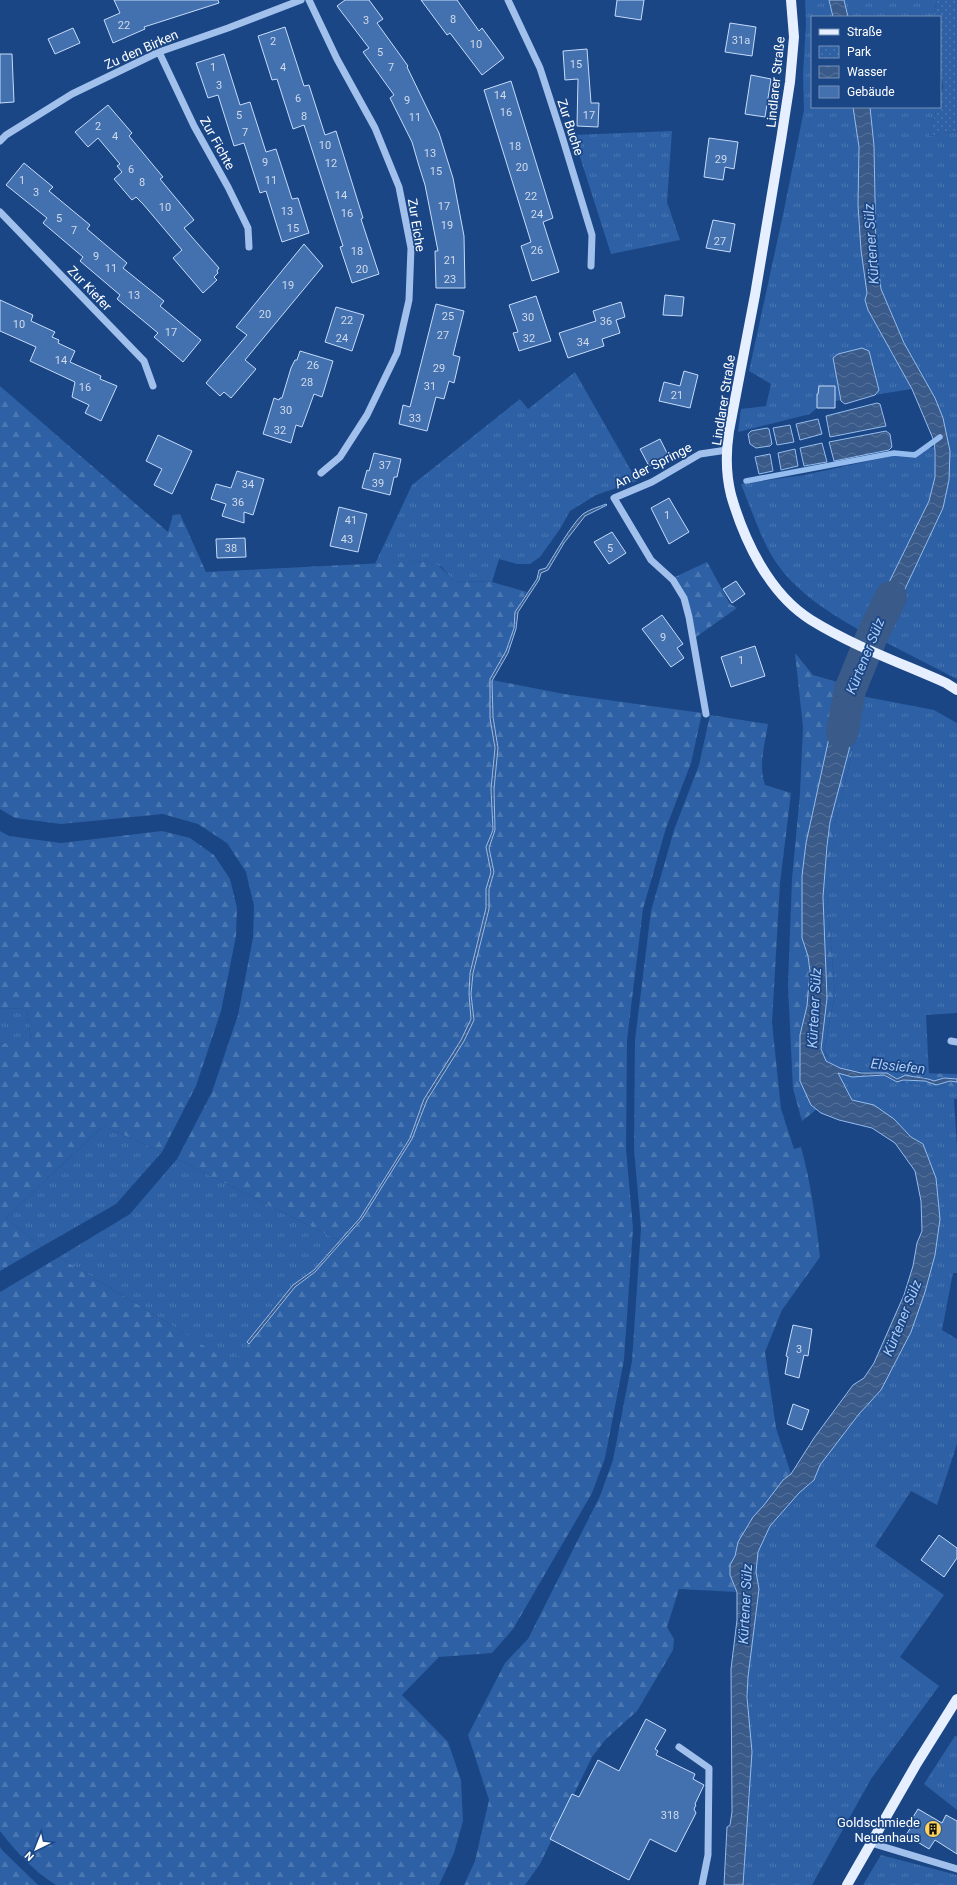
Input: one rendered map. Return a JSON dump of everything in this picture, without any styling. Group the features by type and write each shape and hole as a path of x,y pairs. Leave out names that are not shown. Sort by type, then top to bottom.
{"main road":[{"name":"Lindlarer Straße","path":"791,0 794,37 782,133 726,450 731,493 743,528 758,560 778,592 810,619 846,639 946,683 957,690"},
{"path":"848,1885 916,1763 957,1699"}],"street":[{"name":"Zu den Birken","path":"1,140 72,94 159,52 301,0"},
{"name":"Zur Eiche","path":"310,0 337,59 375,128 399,187 411,248 409,300 397,353 367,415 340,457 321,473"},
{"name":"Zur Buche","path":"508,0 540,68 561,133 592,235 591,266"},
{"name":"Zur Fichte","path":"159,52 194,126 228,187 248,228 249,247"},
{"name":"Zur Kiefer","path":"0,212 144,361 153,386"},
{"name":"An der Springe","path":"706,714 689,617 684,598 673,580 651,560 614,498 652,482 700,454 726,450"},
{"path":"679,1747 709,1768 708,1854 702,1885"},
{"path":"871,1844 957,1868"}],"green space":[{"path":"805,0 829,0 833,16 811,16 811,108 853,108 859,147 858,205 861,250 868,293 865,300 868,310 912,389 835,401 834,386 819,386 817,394 817,408 810,414 738,432 741,409 766,406 771,384 749,371 804,110 803,75 806,23"},
{"path":"844,0 937,0 933,16 848,16"},
{"path":"937,0 957,0 957,131 929,136 937,108 941,108 941,94 943,87 941,74 941,16 933,16"},
{"path":"870,108 937,108 929,136 957,131 957,679 881,640 943,508 943,418 935,398 904,343 881,289 876,251 874,146"},
{"path":"672,131 667,202 680,240 611,254 573,135"},
{"path":"575,372 637,481 596,495 570,511 560,529 540,557 530,564 517,564 499,559 492,582 453,581 442,567 426,561 375,564 412,485 520,399 528,409"},
{"path":"0,386 168,532 173,515 180,514 206,572 426,561 438,566 453,581 492,582 527,592 515,612 514,628 506,651 490,679 490,718 495,748 491,789 493,830 486,848 491,872 486,889 486,908 470,973 469,994 471,1019 461,1040 424,1099 410,1137 360,1218 340,1241 177,1159 212,1092 238,1015 253,938 254,906 246,872 227,843 198,824 163,814 61,824 15,818 0,809"},
{"path":"934,447 935,477 929,501 870,621 863,632 810,598 798,588 777,564 765,543 741,484 804,475"},
{"path":"707,562 730,604 737,608 696,637 687,596 675,577"},
{"path":"795,653 813,675 841,683 806,843 802,876 802,938 808,956 810,971 807,1006 800,1035 811,1105 817,1109 802,1121 793,1089 788,985 792,879 800,793 803,727"},
{"path":"492,680 564,694 702,713 691,763 666,828 643,909 627,1040 626,1149 633,1228 624,1360 605,1458 592,1493 513,1629 492,1653 439,1657 402,1695 448,1742 461,1780 463,1821 454,1853 439,1885 56,1885 40,1874 26,1861 0,1831 0,1292 59,1257 165,1321 232,1364 295,1287 315,1272 362,1219 412,1139 427,1100 464,1041 474,1020 471,994 473,973 489,909 489,889 494,872 489,848 495,830 494,789 498,748 493,717"},
{"path":"858,696 861,696 852,753 835,824 835,843 827,866 827,895 835,994 824,1049 826,1056 840,1068 826,1061 821,1049 827,998 823,897 830,822 849,750"},
{"path":"861,696 934,710 957,723 957,1013 926,1015 929,1074 918,1073 915,1077 906,1075 897,1079 889,1075 879,1073 858,1072 837,1067 830,1060 824,1049 835,994 827,895 827,866 835,843 835,824 852,753"},
{"path":"710,715 768,724 762,762 765,785 791,793 780,883 772,1023 781,1109 794,1149 801,1147 813,1202 820,1257 782,1310 765,1352 776,1428 791,1474 783,1480 753,1517 738,1542 735,1556 730,1565 730,1576 737,1592 679,1589 667,1627 674,1639 673,1650 637,1711 606,1739 592,1757 540,1864 525,1885 464,1885 475,1861 489,1800 468,1735 505,1663 528,1639 600,1496 613,1460 632,1361 641,1228 634,1149 635,1040 651,911 674,830 699,765"},
{"path":"0,831 9,836 61,843 162,831 190,838 214,855 230,879 237,908 236,936 221,1011 196,1086 162,1152 103,1126 6,1218 41,1247 0,1271 0,1044 31,1039 27,1009 0,1008"},
{"path":"0,1008 27,1009 31,1040 0,1044"},
{"path":"838,1073 852,1077 884,1075 897,1082 927,1085 936,1088 946,1086 957,1087 957,1099 954,1099 957,1147 957,1273 953,1273 942,1330 957,1339 957,1444 937,1505 911,1491 875,1546 944,1595 900,1657 939,1686 871,1779 812,1885 743,1885 750,1790 748,1677 759,1589 756,1572 758,1552 770,1526 799,1493 814,1480 820,1465 859,1414 881,1390 911,1332 925,1292 935,1255 940,1219 936,1178 923,1144 911,1137 894,1119 874,1105 852,1100"},
{"path":"918,1073 957,1074 957,1079 944,1078 934,1082 925,1077 915,1077"},
{"path":"903,1080 925,1081 936,1085 950,1081 957,1082 957,1087 946,1086 936,1088 927,1085 897,1082"},
{"path":"103,1126 162,1152 116,1204 41,1247 6,1218"},
{"path":"177,1159 340,1241 314,1270 293,1285 247,1342 249,1344 232,1365 165,1321 59,1257 130,1214"},
{"path":"955,1736 957,1737 957,1810 924,1784"},
{"path":"0,1847 3,1851 38,1885 0,1885"},
{"path":"881,1855 957,1875 957,1885 863,1885"}],"water":[{"path":"829,0 844,0 848,16 833,16"},
{"path":"853,108 870,108 874,146 876,251 881,289 904,343 935,398 943,418 950,451 949,480 943,508 881,640 863,632 870,621 929,501 935,477 935,451 934,441 912,389 868,310 865,300 867,293 861,250 858,205 859,147"},
{"path":"862,348 869,351 879,390 875,395 845,404 841,401 833,358 838,354"},
{"path":"877,403 880,404 886,426 830,437 826,416"},
{"path":"818,419 822,434 800,440 796,424"},
{"path":"790,425 794,442 777,445 773,428"},
{"path":"767,428 769,429 772,444 770,446 756,448 750,444 748,434 751,431"},
{"path":"886,431 890,434 892,447 889,450 834,461 829,442"},
{"path":"822,443 827,462 804,466 800,448"},
{"path":"795,449 798,466 781,470 778,453"},
{"path":"770,454 773,471 759,474 755,457"},
{"path":"606,504 607,505 585,516 564,543 548,570 541,573 539,580 518,612 516,629 508,653 492,681 493,717 498,748 494,789 495,830 489,848 494,872 489,889 489,909 473,973 471,994 474,1020 464,1041 427,1100 412,1139 362,1219 315,1272 295,1287 249,1344 247,1342 293,1285 314,1270 360,1218 410,1138 424,1099 461,1040 471,1019 469,994 470,973 486,908 486,889 491,872 486,847 493,830 491,789 495,748 490,718 490,679 506,651 514,628 515,612 537,579 539,570 546,568 568,532 583,514"},
{"path":"841,683 858,696 849,750 830,822 827,846 823,897 827,998 821,1049 826,1061 840,1068 861,1073 887,1073 897,1079 906,1075 934,1081 944,1078 957,1079 957,1082 950,1081 936,1085 925,1081 903,1080 897,1082 884,1075 852,1077 838,1073 852,1100 874,1105 894,1119 911,1137 923,1144 936,1178 940,1219 935,1255 925,1292 911,1332 881,1390 859,1414 820,1465 814,1480 799,1493 770,1526 758,1552 756,1572 759,1589 748,1677 747,1697 752,1752 743,1885 724,1885 727,1827 730,1825 732,1812 731,1669 737,1620 737,1592 730,1575 730,1565 735,1556 738,1542 753,1517 783,1480 791,1474 814,1438 853,1385 864,1378 874,1363 904,1295 913,1266 917,1243 922,1231 921,1201 915,1171 895,1143 872,1128 839,1120 821,1113 811,1105 800,1081 800,1035 807,1006 810,971 808,956 802,938 802,876 806,843"}],"building":[{"path":"114,0 218,0 219,3 144,27 145,29 113,43 104,20 120,13"},
{"path":"345,0 369,0 383,19 377,23 408,66 407,67 439,133 453,178 464,236 465,288 436,288 435,251 438,251 425,185 412,142 390,98 394,95 363,52 369,48 337,6"},
{"path":"421,0 457,0 479,31 482,28 504,58 482,75 450,33 447,35"},
{"path":"617,0 644,0 641,20 615,16"},
{"path":"730,23 756,27 752,56 725,52"},
{"path":"285,27 304,86 309,85 325,135 336,131 363,218 361,219 379,274 352,283 340,247 343,246 304,125 293,129 277,79 272,80 258,36"},
{"path":"73,28 80,43 55,54 48,39"},
{"path":"587,49 591,103 599,103 598,127 577,126 578,79 565,80 563,51"},
{"path":"0,54 12,54 14,102 0,103"},
{"path":"224,54 240,105 250,102 266,152 276,149 292,199 298,198 309,233 282,242 266,191 260,193 244,143 234,146 218,95 208,98 196,63"},
{"path":"751,75 771,79 765,117 745,114"},
{"path":"511,81 553,218 543,222 559,272 532,281 521,246 531,242 484,90"},
{"path":"108,105 132,133 129,136 163,177 160,179 194,220 184,228 219,268 217,271 218,273 214,277 217,280 203,293 173,258 182,250 143,204 136,197 132,200 114,179 122,172 117,166 120,164 98,138 88,147 75,132"},
{"path":"709,138 738,142 734,169 725,167 723,180 704,177"},
{"path":"24,163 53,187 49,191 90,225 87,229 127,263 123,268 164,301 160,306 201,340 183,362 154,337 158,333 117,299 120,295 80,261 83,257 43,223 47,218 6,185"},
{"path":"713,220 735,224 730,252 706,248"},
{"path":"304,244 323,266 245,360 256,369 231,398 224,392 220,396 206,383 247,335 236,327"},
{"path":"665,295 684,297 682,316 663,315"},
{"path":"536,296 551,341 519,351 513,333 518,332 509,305"},
{"path":"0,300 33,315 31,321 55,332 52,337 59,340 58,343 75,351 70,362 101,376 100,379 117,386 101,421 85,413 89,405 72,397 75,382 30,361 36,347 0,331"},
{"path":"621,302 625,317 616,320 620,333 602,339 604,346 568,358 559,333 596,321 593,311"},
{"path":"436,304 464,311 453,355 460,357 454,383 449,381 444,399 436,397 427,431 399,424 403,405 410,407"},
{"path":"336,307 364,315 352,351 325,342"},
{"path":"300,351 333,361 322,397 314,394 302,427 296,425 291,443 263,434 274,398 279,400 282,398 291,368 295,360 297,360"},
{"path":"684,371 698,375 690,408 659,401 664,382 680,386"},
{"path":"819,386 835,386 835,408 817,408 817,394"},
{"path":"158,435 192,451 172,494 154,485 162,469 146,461"},
{"path":"660,439 669,457 649,466 640,449"},
{"path":"374,453 401,459 397,477 394,477 390,495 362,488"},
{"path":"237,471 264,479 253,515 244,512 244,523 222,516 226,504 211,499 216,484 231,488"},
{"path":"669,498 689,532 669,544 651,508"},
{"path":"339,507 367,514 358,552 330,546"},
{"path":"612,532 626,553 609,564 594,542"},
{"path":"245,538 246,557 217,558 216,539"},
{"path":"736,581 745,594 732,603 723,589"},
{"path":"662,615 683,644 677,648 684,658 671,667 642,629"},
{"path":"755,646 765,676 731,687 721,657"},
{"path":"793,1325 812,1329 808,1356 804,1355 799,1378 785,1374 788,1357 786,1356"},
{"path":"793,1404 809,1410 802,1430 787,1424"},
{"path":"939,1535 957,1548 957,1558 944,1577 921,1560"},
{"path":"646,1719 666,1730 655,1749 658,1751 656,1755 695,1774 693,1779 704,1785 695,1804 694,1809 696,1813 676,1852 650,1839 629,1880 550,1839 572,1794 579,1797 598,1760 619,1771"},
{"name":"Goldschmiede Neuenhaus","path":"918,1809 942,1823 946,1815 957,1821 957,1854 935,1840 929,1849 906,1835 913,1824 910,1822"}],"waterway":[{"path":"746,481 894,453 915,455 940,437"},
{"name":"Kürtener Sülz","path":"842,733 850,690 872,636 891,597"}],"place":[{"name":"Goldschmiede Neuenhaus","path":"933,1829"}],"water label":[{"name":"Elssiefen","path":"898,1066"}]}
